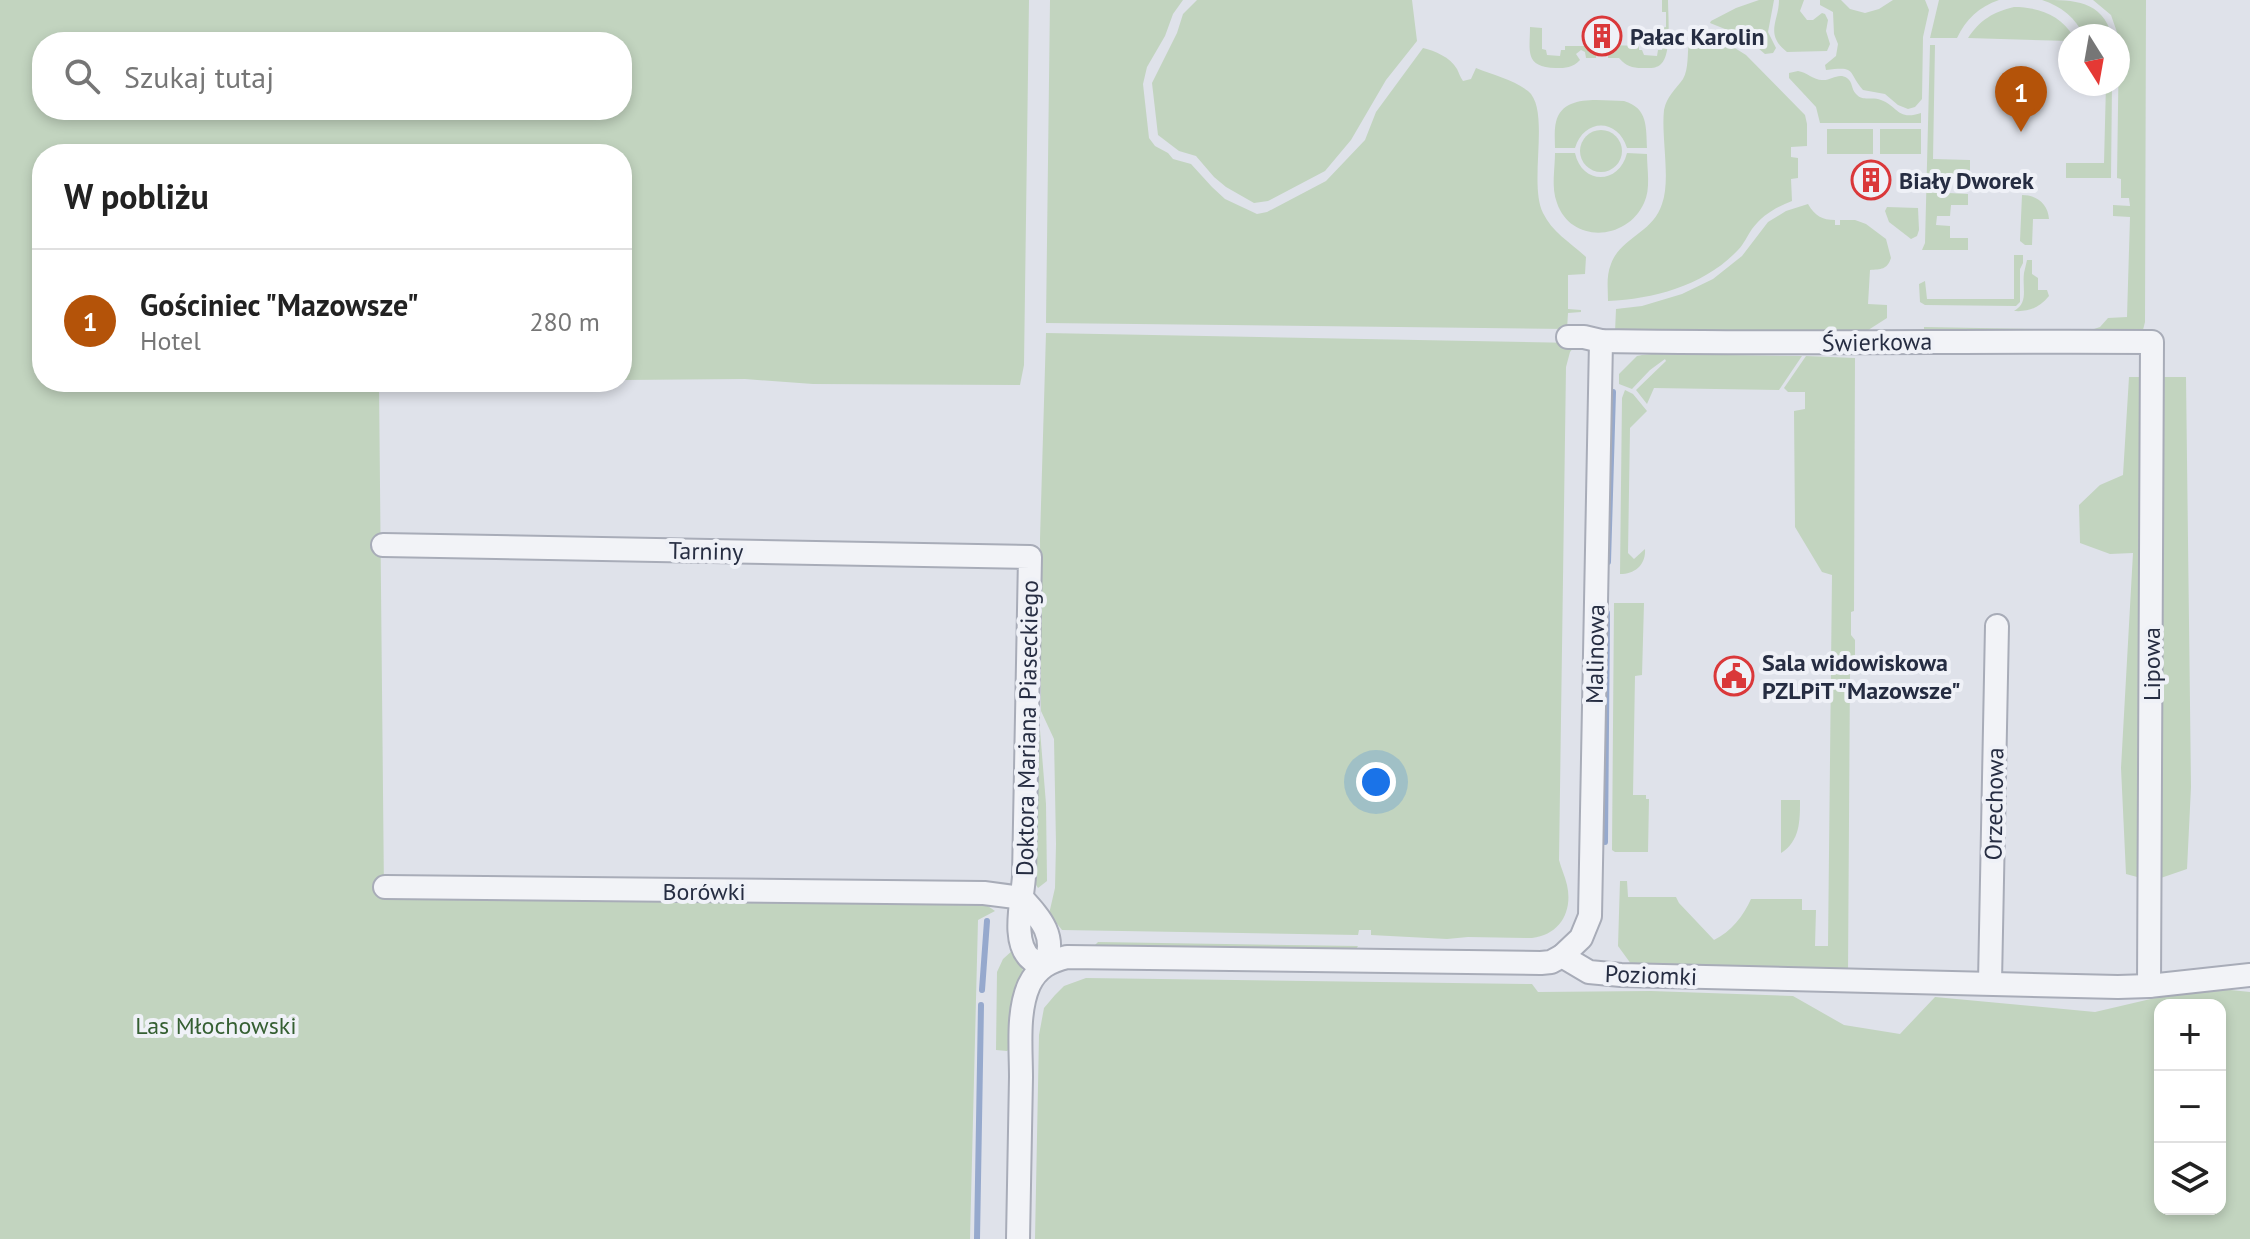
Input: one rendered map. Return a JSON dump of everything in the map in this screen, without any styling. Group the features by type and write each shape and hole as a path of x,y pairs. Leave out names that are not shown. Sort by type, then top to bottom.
{"street":[{"name":"Świerkowa","path":"1568,337 1601,341 1857,344 1922,341 2152,342"},
{"name":"Malinowa","path":"1562,956 1581,938 1590,916 1601,341"},
{"name":"Lipowa","path":"2149,986 2152,342"},
{"name":"Tarniny","path":"383,545 1030,557"},
{"name":"Doktora Mariana Piaseckiego","path":"1030,557 1022,898 1018,918 1030,959 1051,962"},
{"name":"Orzechowa","path":"1990,982 1997,626"},
{"name":"Borówki","path":"385,887 984,893 1022,898"},
{"path":"1018,1239 1023,1016 1027,989 1036,973 1051,962 1081,956 1541,963 1562,956"},
{"name":"Poziomki","path":"1562,956 1589,972 1607,974 2149,986 2250,975"}],"green space":[{"name":"Las Młochowski","path":"0,0 1029,0 1024,365 1020,385 632,380 632,144 32,144 32,392 379,392 384,893 985,904 995,911 978,920 970,1239 0,1239"},
{"path":"1050,0 1183,0 1147,67 1143,84 1149,138 1173,159 1191,164 1225,199 1257,214 1267,212 1326,181 1365,140 1376,112 1423,48 1450,61 1463,81 1471,79 1476,68 1522,87 1535,100 1538,114 1538,184 1543,213 1557,232 1586,257 1585,274 1568,275 1568,309 1581,312 1568,313 1567,329 1046,323"},
{"path":"1197,0 1412,0 1417,41 1386,80 1351,140 1325,171 1268,201 1254,203 1226,187 1196,156 1179,151 1158,135 1152,83 1183,14"},
{"path":"1662,0 1668,0 1669,34 1667,52 1661,64 1652,68 1635,68 1619,58 1608,58 1609,45 1639,46 1644,55 1657,56 1658,50 1662,50 1662,28 1666,27"},
{"path":"1759,0 1774,0 1768,32 1776,48 1773,53 1765,54 1745,37 1710,23 1736,8"},
{"path":"1779,0 1804,0 1800,11 1807,20 1825,14 1830,44 1827,51 1787,52 1780,45 1774,33"},
{"path":"1820,0 1841,0 1850,9 1865,13 1893,0 1925,0 1929,10 1923,37 1922,99 1915,107 1908,109 1885,94 1863,90 1850,71 1826,70 1825,65 1836,56 1838,44 1834,34 1833,12 1820,5"},
{"path":"1939,0 1999,0 1974,14 1957,38 1930,38"},
{"path":"2042,0 2085,4 2101,15 2107,24 2077,24 2055,6"},
{"path":"2093,0 2146,0 2143,330 2137,334 1924,335 1924,327 2091,330 2100,327 2108,318 2127,317 2130,217 2113,216 2113,205 2130,206 2129,198 2121,198 2121,179 2117,178 2118,96 2130,96 2130,24 2114,24 2111,15"},
{"path":"2014,7 2048,14 2063,24 2058,24 2058,41 1968,38 1977,26 2000,11"},
{"path":"1530,27 1542,28 1542,49 1546,50 1547,55 1560,56 1565,46 1594,46 1597,49 1596,58 1586,58 1581,50 1576,54 1580,60 1569,67 1538,65 1531,56"},
{"path":"1701,36 1730,45 1746,55 1805,115 1807,146 1791,147 1791,157 1798,158 1798,178 1791,179 1792,201 1765,216 1738,250 1695,281 1644,297 1608,301 1608,273 1615,255 1652,222 1662,204 1666,183 1664,110 1669,97 1685,75 1689,42"},
{"path":"1930,45 1935,45 1933,159 1970,160 1970,177 1931,176 1930,192 1968,194 1968,205 1951,205 1950,216 1937,216 1936,225 1950,226 1950,238 1968,238 1968,250 1922,250 1925,243"},
{"path":"1798,71 1819,80 1844,76 1859,96 1881,100 1902,114 1921,113 1921,123 1820,123 1816,107 1789,78 1789,73"},
{"path":"2106,96 2112,96 2111,178 2066,178 2066,163 2104,163"},
{"path":"1595,100 1624,101 1642,113 1647,148 1627,148 1616,131 1601,126 1586,131 1575,148 1555,148 1556,122 1566,106"},
{"path":"1827,129 1873,129 1873,154 1827,154"},
{"path":"1880,129 1921,129 1921,154 1880,154"},
{"path":"1601,130 1616,136 1622,151 1616,166 1601,172 1586,166 1580,151 1586,136"},
{"path":"1555,153 1575,153 1585,171 1601,177 1616,171 1627,153 1647,154 1647,192 1636,216 1613,231 1599,233 1574,226 1564,216 1555,197"},
{"path":"2022,195 2041,201 2049,219 2033,219 2032,245 2020,241"},
{"path":"1808,204 1819,216 1835,220 1835,225 1840,225 1840,220 1855,220 1886,239 1891,258 1885,267 1870,270 1868,304 1887,305 1887,318 1862,334 1615,332 1616,309 1642,306 1682,294 1713,279 1742,256 1768,222 1786,211"},
{"path":"1887,207 1918,208 1917,236 1911,239 1889,222 1885,211"},
{"path":"2014,255 2023,255 2020,302 2016,306 1925,305 1920,302 1919,284 1925,281 1927,299 2014,299"},
{"path":"2027,260 2032,260 2032,274 2038,278 2038,290 2047,290 2049,296 2033,308 2014,311 2022,304"},
{"path":"1046,333 1577,343 1570,352 1566,367 1559,860 1566,882 1568,904 1557,927 1532,938 1447,939 1371,935 1371,930 1359,930 1358,935 1062,930 1049,914 1055,888 1054,739 1041,711 1040,539"},
{"path":"1637,356 1802,356 1779,390 1654,388 1647,404 1636,390 1665,359 1632,389 1619,384 1619,374"},
{"path":"1806,356 1855,358 1854,611 1851,612 1851,635 1855,640 1855,665 1850,669 1848,972 1634,968 1618,946 1620,881 1627,881 1628,897 1676,897 1714,940 1736,922 1751,899 1802,899 1802,910 1816,910 1815,946 1828,946 1832,575 1822,572 1795,527 1794,411 1805,409 1805,392 1788,392 1784,388"},
{"path":"2129,377 2186,377 2191,787 2187,869 2152,881 2126,874 2121,768 2133,553 2110,554 2080,543 2079,505 2100,485 2123,475"},
{"path":"1625,390 1633,394 1647,411 1630,428 1628,553 1634,559 1645,549 1644,560 1638,568 1620,574 1622,398"},
{"path":"1614,603 1644,603 1642,675 1635,676 1633,795 1646,795 1649,799 1648,852 1612,850"},
{"path":"1040,730 1046,804 1047,881 1038,888 1030,875 1034,731"},
{"path":"1781,800 1800,800 1795,836 1781,853"},
{"path":"1098,942 1358,946 1355,951 1094,946"},
{"path":"1013,950 1022,962 1023,972 1016,994 1012,1047 1007,1051 996,1050 997,972 1003,959"},
{"path":"1086,978 1532,984 1538,992 1651,991 1793,996 1844,1025 1900,1034 1935,997 2095,1012 2202,987 2250,992 2250,1239 1035,1239 1039,1035 1044,1008 1064,986"}],"waterway":[{"path":"1608,562 1613,392"},
{"path":"1605,842 1607,613"},
{"path":"982,990 987,921"},
{"path":"977,1239 981,1005"}],"place":[{"name":"Pałac Karolin","path":"1602,36"},
{"name":"Gościniec \"Mazowsze\"","path":"2021,132"},
{"name":"Biały Dworek","path":"1871,180"},
{"name":"Sala widowiskowa PZLPiT \"Mazowsze\"","path":"1734,676"}]}
